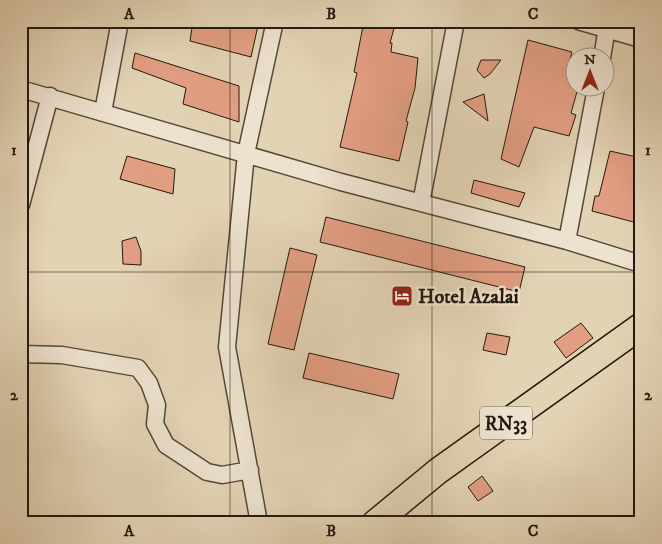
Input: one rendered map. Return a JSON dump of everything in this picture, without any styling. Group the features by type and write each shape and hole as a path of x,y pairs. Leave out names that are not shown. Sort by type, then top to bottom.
{"main road":[{"name":"RN33","path":"375,523 438,472 641,326"}],"street":[{"path":"103,112 120,21"},
{"path":"259,523 227,346 246,154 275,21"},
{"path":"421,203 456,21"},
{"path":"578,21 608,25 641,39"},
{"path":"604,48 608,25"},
{"path":"21,89 421,203 567,241 641,264"},
{"path":"21,205 50,96"},
{"path":"567,241 594,98"},
{"path":"21,354 62,355 138,368 149,383 157,405 155,424 166,444 207,472 222,475 250,470"}],"building":[{"path":"193,21 259,21 251,57 190,41"},
{"path":"364,21 396,21 390,43 392,43 391,52 418,58 415,88 406,121 408,122 399,161 340,147 357,73 354,72"},
{"path":"528,40 564,50 564,98 575,98 571,113 576,115 569,136 534,127 519,167 501,159"},
{"path":"135,53 239,86 239,122 183,104 186,88 132,68"},
{"path":"481,60 501,60 490,74 484,78 477,70"},
{"path":"484,94 488,121 463,102"},
{"path":"610,151 641,158 641,224 592,211 595,196 599,196"},
{"path":"127,156 175,169 173,194 120,179"},
{"path":"474,180 525,193 519,207 471,193"},
{"path":"326,217 525,267 519,292 320,242"},
{"path":"136,237 141,251 141,265 123,264 122,241"},
{"path":"290,248 317,255 294,350 268,344"},
{"path":"581,323 593,338 566,358 554,342"},
{"path":"487,333 510,337 506,355 483,350"},
{"path":"309,353 399,374 393,399 303,378"},
{"path":"482,476 493,491 478,501 468,487"}],"place":[{"name":"Hotel Azalai","path":"402,296"}]}
